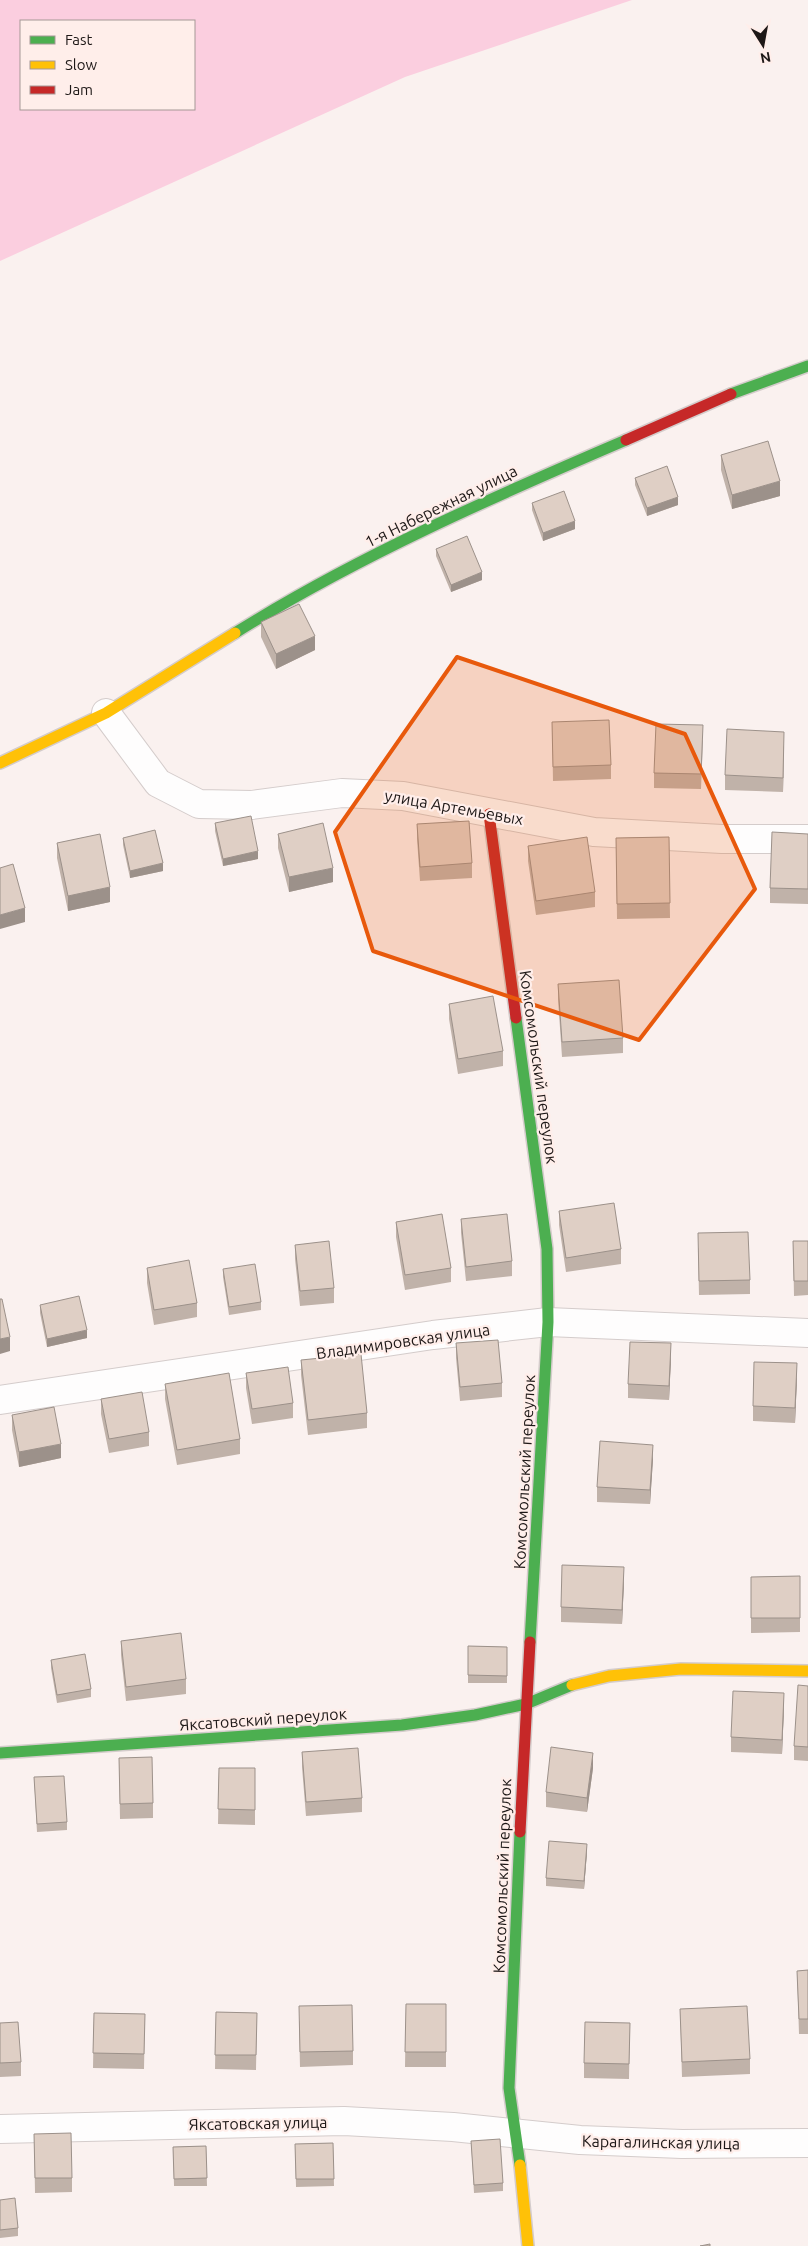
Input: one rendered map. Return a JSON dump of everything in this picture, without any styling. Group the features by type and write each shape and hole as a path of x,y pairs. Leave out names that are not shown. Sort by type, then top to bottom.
{"street":[{"name":"1-я Набережная улица","path":"106,713 291,598 482,502 735,392 808,366"},
{"path":"0,763 106,713"},
{"name":"улица Артемьевых","path":"106,713 158,783 199,804 252,805 342,792 403,796 489,814 594,832 722,839 808,839"},
{"name":"Комсомольский переулок","path":"489,814 547,1249 548,1322 526,1704 509,2088 523,2184 528,2246"},
{"name":"Владимировская улица","path":"0,1400 433,1335 548,1322 808,1333"},
{"name":"Яксатовский переулок","path":"0,1754 402,1725 475,1715 526,1704 566,1686 609,1676 681,1668 808,1671"},
{"name":"Яксатовская улица","path":"0,2129 344,2121 453,2127 515,2134"},
{"name":"Карагалинская улица","path":"515,2134 580,2140 672,2144 808,2143"}],"highlighted area":[{"path":"457,657 685,734 755,889 639,1040 373,951 335,832"}],"shaded area":[{"path":"0,0 632,0 405,77 0,261"}],"building":[{"path":"768,441 780,481 732,495 721,455"},
{"path":"667,466 678,497 647,508 635,478"},
{"path":"564,491 575,521 543,533 532,503"},
{"path":"467,536 482,572 451,585 436,549"},
{"path":"299,604 315,636 276,654 261,622"},
{"path":"609,720 611,765 553,767 552,722"},
{"path":"656,724 703,725 701,774 654,773"},
{"path":"727,729 784,732 783,778 725,775"},
{"path":"251,816 258,851 223,859 215,823"},
{"path":"469,821 472,863 420,867 417,824"},
{"path":"323,823 333,868 289,877 278,834"},
{"path":"155,830 163,863 130,871 123,838"},
{"path":"772,832 808,834 808,889 770,888"},
{"path":"100,834 110,887 68,896 57,843"},
{"path":"587,837 595,892 536,901 528,846"},
{"path":"669,837 670,903 617,904 616,838"},
{"path":"13,864 25,908 0,915 0,868"},
{"path":"619,980 623,1038 562,1042 558,984"},
{"path":"493,996 503,1051 458,1059 449,1004"},
{"path":"614,1203 621,1249 566,1258 559,1211"},
{"path":"442,1214 451,1268 405,1275 396,1222"},
{"path":"507,1214 512,1261 466,1267 461,1219"},
{"path":"748,1232 750,1280 699,1281 698,1233"},
{"path":"329,1241 334,1288 300,1291 295,1245"},
{"path":"793,1241 808,1241 808,1281 794,1281"},
{"path":"189,1260 197,1303 154,1310 147,1268"},
{"path":"255,1264 261,1302 229,1307 223,1269"},
{"path":"79,1296 87,1330 47,1339 40,1305"},
{"path":"0,1299 2,1299 10,1337 0,1339"},
{"path":"498,1340 502,1383 460,1387 456,1343"},
{"path":"630,1342 671,1343 669,1386 628,1384"},
{"path":"361,1354 367,1413 308,1420 301,1360"},
{"path":"754,1362 797,1363 795,1408 753,1406"},
{"path":"288,1367 293,1403 252,1409 246,1373"},
{"path":"229,1373 240,1439 177,1450 165,1384"},
{"path":"142,1392 149,1432 109,1439 101,1399"},
{"path":"54,1407 61,1444 19,1452 12,1415"},
{"path":"600,1441 653,1445 650,1490 597,1487"},
{"path":"562,1565 624,1567 622,1610 561,1607"},
{"path":"800,1576 800,1618 751,1618 751,1577"},
{"path":"181,1633 186,1679 126,1687 121,1641"},
{"path":"468,1646 507,1647 507,1676 468,1675"},
{"path":"85,1654 91,1689 57,1695 51,1660"},
{"path":"798,1685 808,1686 808,1747 794,1746"},
{"path":"733,1691 784,1693 782,1740 731,1737"},
{"path":"551,1747 593,1753 587,1798 546,1792"},
{"path":"358,1748 362,1798 306,1802 302,1752"},
{"path":"152,1757 153,1803 120,1804 119,1758"},
{"path":"219,1768 255,1768 255,1810 218,1809"},
{"path":"64,1776 67,1822 37,1824 34,1777"},
{"path":"549,1841 587,1844 584,1881 546,1878"},
{"path":"808,1970 808,2019 799,2019 797,1971"},
{"path":"406,2004 446,2004 446,2052 405,2052"},
{"path":"352,2005 353,2051 300,2052 299,2006"},
{"path":"747,2006 750,2059 682,2062 680,2009"},
{"path":"216,2012 257,2013 256,2055 215,2055"},
{"path":"94,2013 145,2014 144,2054 93,2053"},
{"path":"18,2022 21,2062 0,2063 0,2023"},
{"path":"585,2022 630,2023 629,2064 584,2063"},
{"path":"71,2133 72,2178 35,2178 34,2134"},
{"path":"500,2139 503,2183 474,2185 471,2141"},
{"path":"333,2143 334,2179 296,2179 295,2144"},
{"path":"206,2146 207,2178 174,2179 173,2147"},
{"path":"15,2198 18,2228 0,2230 0,2200"}],"traffic: fast":[{"path":"731,394 808,366"},
{"path":"235,633 329,578 378,553 526,483 626,440"},
{"path":"516,1018 547,1249 548,1322 530,1642"},
{"path":"0,1753 402,1725 475,1715 526,1704 572,1685"},
{"path":"520,1832 509,2088 520,2165"}],"traffic: slow":[{"path":"0,763 106,713 235,633"},
{"path":"572,1685 609,1676 681,1669 808,1671"},
{"path":"520,2165 528,2246"}],"traffic: jam":[{"path":"626,440 731,394"},
{"path":"489,814 516,1018"},
{"path":"520,1832 530,1642"}]}
